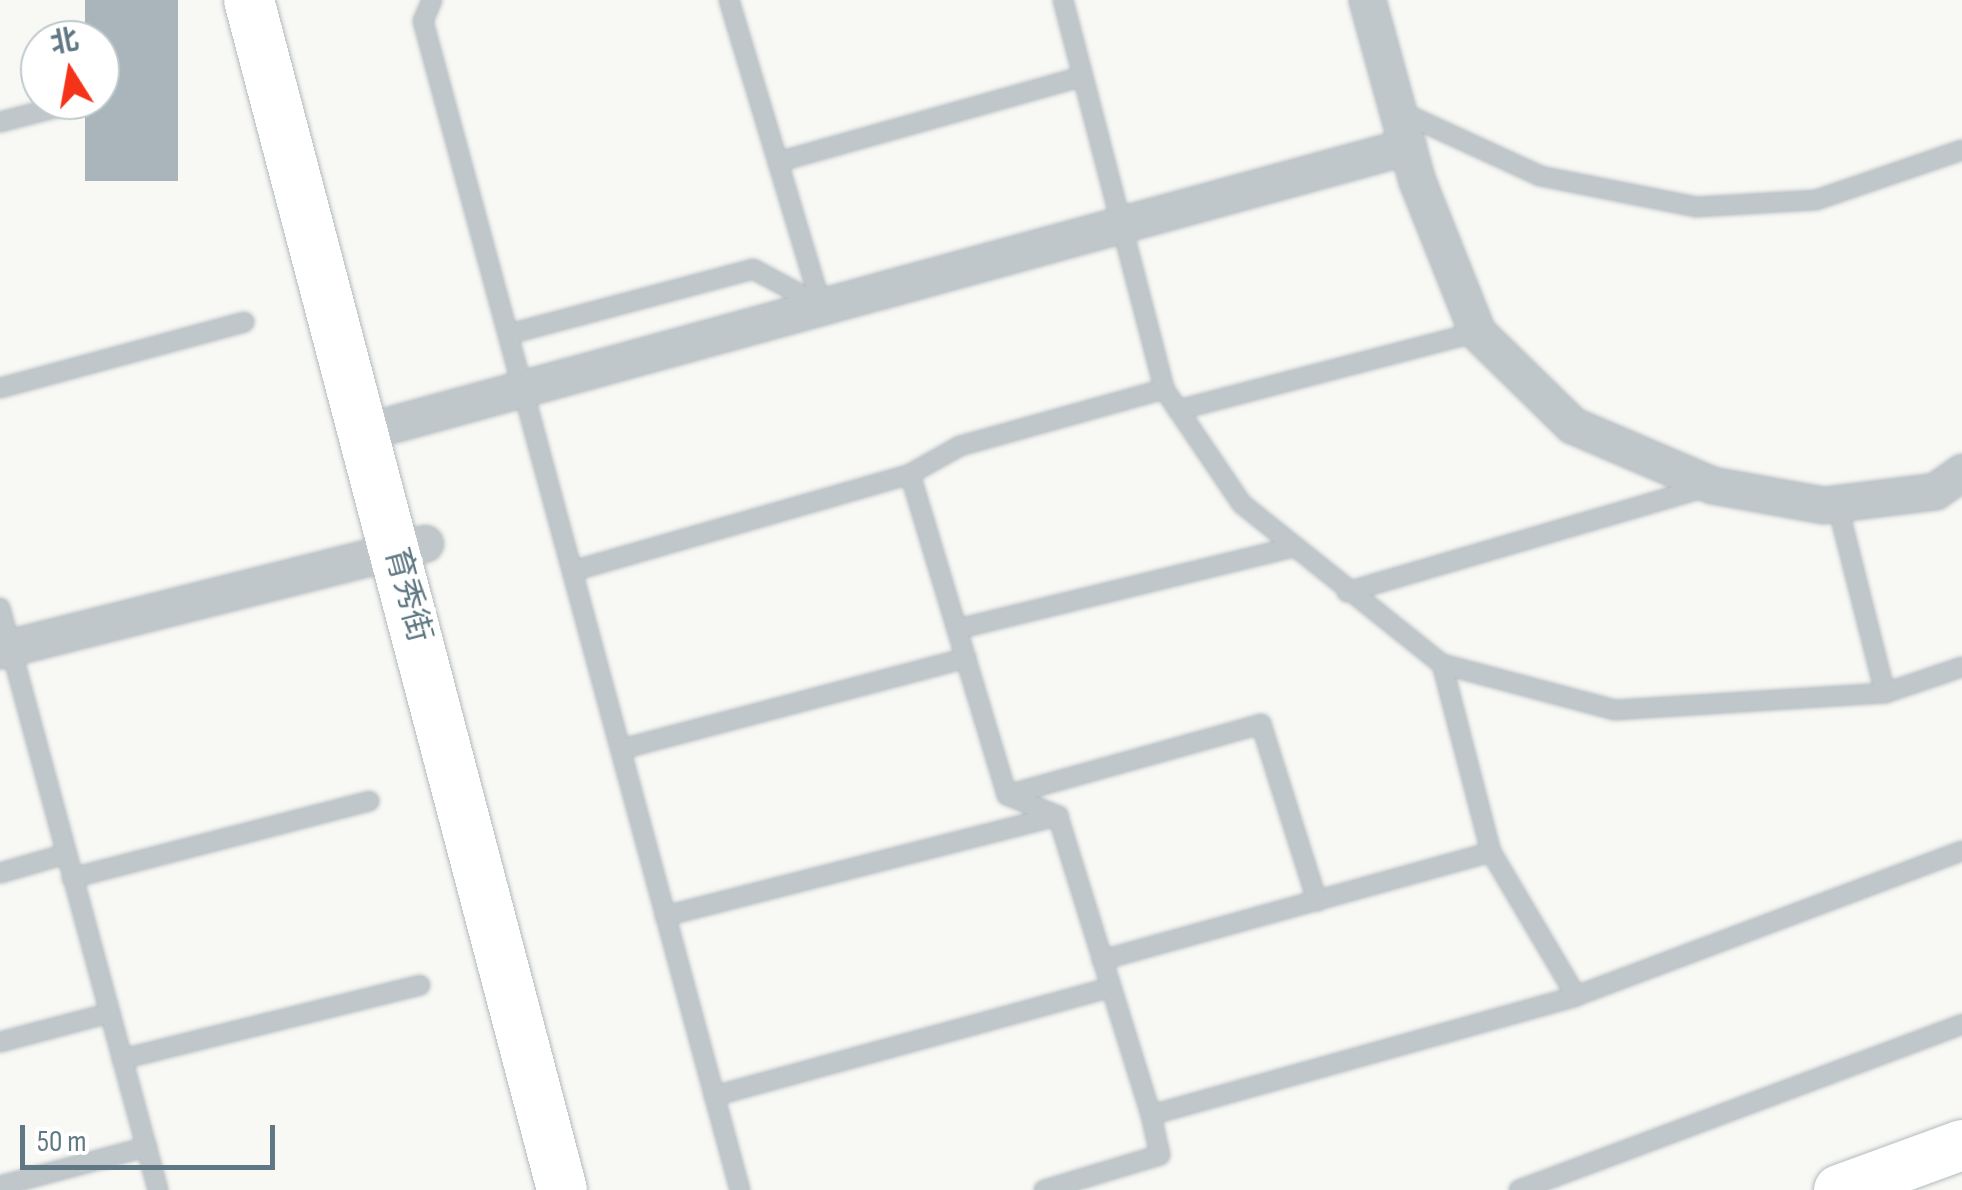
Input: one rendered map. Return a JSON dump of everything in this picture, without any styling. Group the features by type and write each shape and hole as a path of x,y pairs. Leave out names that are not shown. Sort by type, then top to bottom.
{"street":[{"name":"育秀街","path":"249,0 594,1190"},
{"name":"育秀街","path":"282,0 393,424 410,547 562,1190"},
{"path":"1368,0 1408,146 1477,332 1572,425 1712,485 1837,503 1934,491 1962,472"},
{"path":"393,424 1408,146"},
{"path":"5,649 410,547"},
{"path":"1840,1190 1962,1145"}],"lane":[{"path":"432,0 423,21 528,385 740,1190"},
{"path":"730,0 821,305"},
{"path":"1063,0 1115,226 1164,389 1242,504 1347,592 1442,664 1615,710 1885,693 1962,666"},
{"path":"778,162 1081,77"},
{"path":"1398,110 1540,176 1696,207 1816,200 1962,150"},
{"path":"513,333 753,269 821,305"},
{"path":"0,388 244,322"},
{"path":"1178,410 1477,332"},
{"path":"576,570 910,474 960,446 1164,389"},
{"path":"910,474 1006,794"},
{"path":"1347,592 1712,485"},
{"path":"1837,503 1885,693"},
{"path":"957,630 1294,546"},
{"path":"0,608 5,649 158,1190"},
{"path":"622,749 966,658"},
{"path":"1442,664 1490,852 1576,996"},
{"path":"1006,794 1261,724 1317,901"},
{"path":"1006,794 1058,816"},
{"path":"72,878 370,802"},
{"path":"665,916 1058,816"},
{"path":"1044,1190 1160,1155 1058,816"},
{"path":"1151,1115 1576,996 1962,850"},
{"path":"1102,960 1490,852"},
{"path":"0,872 66,854"},
{"path":"122,1059 420,985"},
{"path":"714,1096 1110,988"},
{"path":"0,1042 110,1013"},
{"path":"1519,1190 1962,1024"},
{"path":"0,1186 146,1147"}],"building":[{"path":"85,0 178,0 178,181 85,181 85,120 120,120 120,20 85,20"}]}
